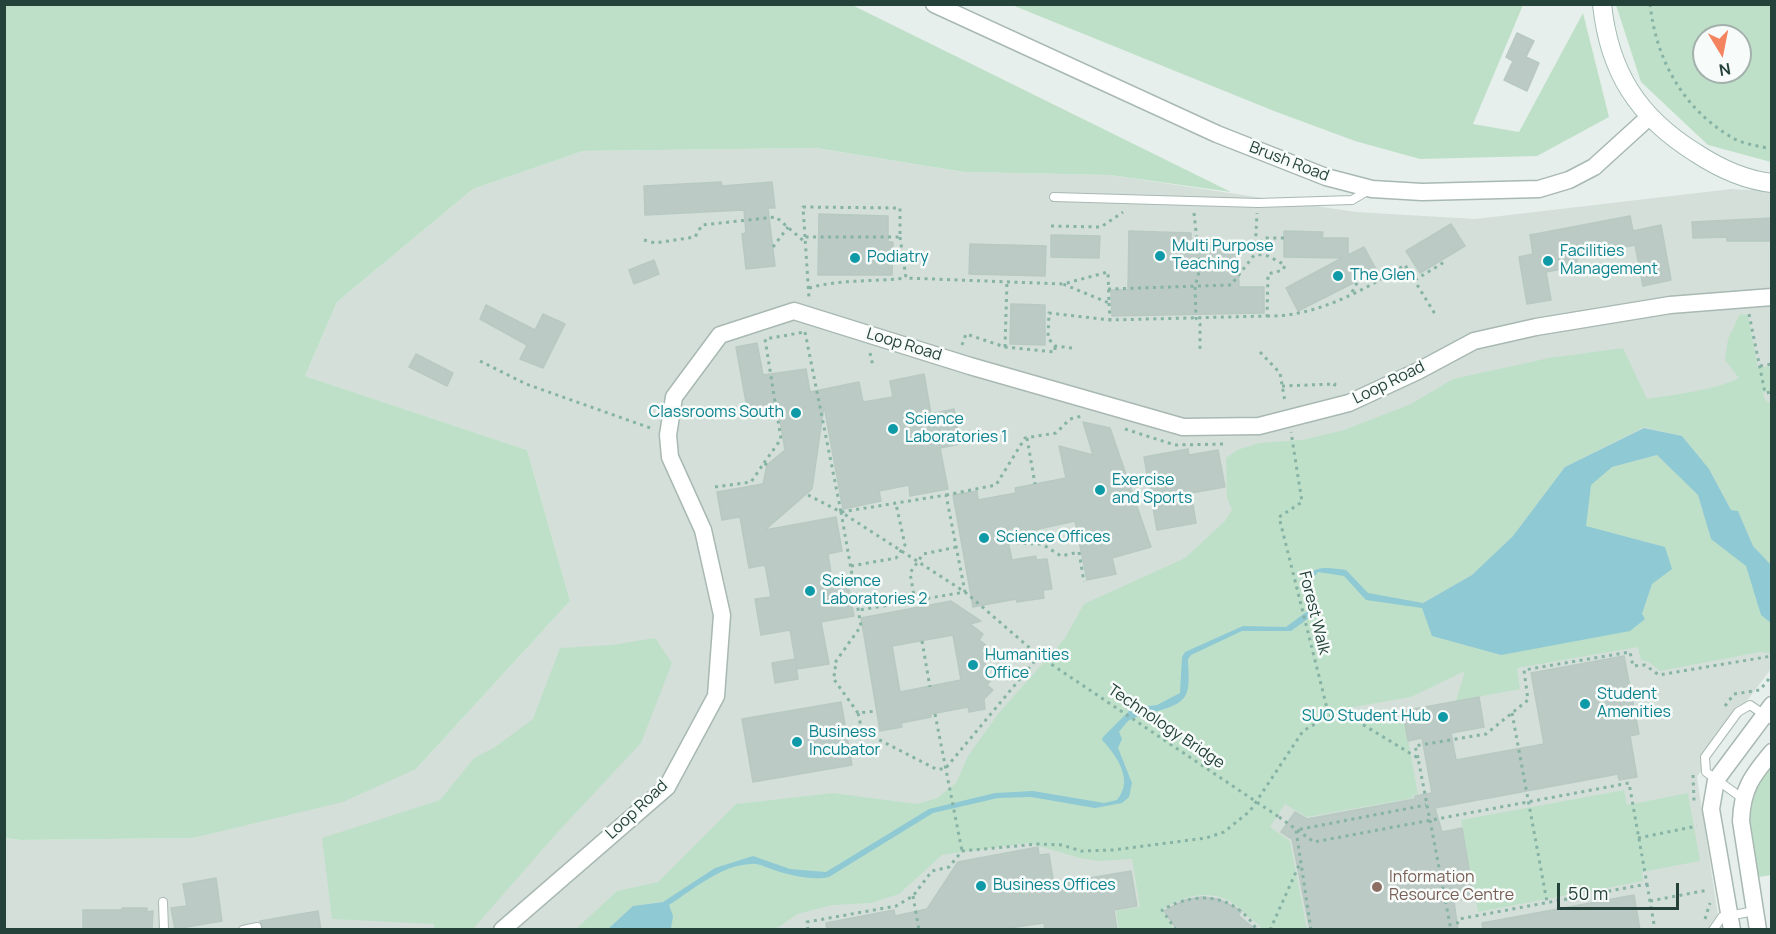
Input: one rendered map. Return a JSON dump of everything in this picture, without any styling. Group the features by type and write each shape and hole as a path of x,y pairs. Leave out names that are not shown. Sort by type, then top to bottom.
{"street":[{"name":"Brush Road","path":"934,4 1217,134 1326,177 1372,189 1422,192 1539,189 1569,180 1594,167 1649,117"},
{"path":"1602,4 1609,45 1615,63 1628,90 1649,117 1679,143 1714,165 1737,175 1772,183"},
{"name":"Loop Road","path":"502,930 667,787 716,696 722,615 703,530 670,457 668,435 674,397 720,336 794,311 981,369 1184,427 1259,426 1349,403 1418,371 1474,341 1536,327 1670,305 1772,297"},
{"path":"1731,923 1711,809 1716,780 1769,713"},
{"path":"1758,930 1741,821 1743,798 1757,770 1772,752"}],"lane":[{"path":"1054,197 1258,203 1352,200 1372,189"},
{"path":"1743,798 1706,772 1705,757 1738,711 1750,705 1769,713"},
{"path":"163,902 164,930"},
{"path":"1713,930 1716,922 1731,923 1755,911"},
{"path":"243,930 257,927"}],"path":[{"path":"1650,4 1662,61 1696,111 1733,139 1772,149"},
{"path":"1051,226 1101,226 1142,200"},
{"path":"1193,201 1200,269 1195,286 1196,318 1200,324 1200,353"},
{"path":"1108,289 1231,285 1255,254 1258,203"},
{"path":"810,300 803,207 900,208 900,237 906,278"},
{"path":"644,240 656,243 695,237 702,225 776,217 806,243"},
{"path":"773,247 788,227"},
{"path":"806,237 900,237"},
{"path":"1215,245 1256,244 1266,238 1284,238"},
{"path":"1255,254 1268,255 1285,265 1283,270 1268,274 1267,316"},
{"path":"1415,280 1446,261"},
{"path":"962,345 966,334 1005,347 1055,352 1055,346 1048,338 1049,313 1110,320 1267,316 1306,312 1352,294 1405,265 1435,314"},
{"path":"809,288 827,283 875,282 906,278 1064,284 1108,272 1110,320"},
{"path":"1005,347 1007,281"},
{"path":"1352,294 1358,281"},
{"path":"1064,284 1109,303"},
{"path":"1749,312 1765,393 1772,392"},
{"path":"715,487 751,482 766,464 781,439 765,339 805,332 861,626 834,664 836,670 833,678 858,713 862,731 936,769 945,769"},
{"path":"1055,346 1072,348"},
{"path":"1260,352 1280,373 1286,404 1296,401"},
{"path":"870,353 873,366"},
{"path":"480,361 526,384 668,435"},
{"path":"1760,366 1772,364"},
{"path":"1282,386 1335,384 1335,388 1326,392"},
{"name":"Forest Walk","path":"1288,419 1302,502 1280,517 1282,538 1321,695 1329,716"},
{"path":"1027,438 1035,484"},
{"name":"Technology Bridge","path":"808,495 841,512 916,563 965,592 1039,656 1314,842 1629,783 1647,884"},
{"path":"841,512 946,495 965,592 858,610"},
{"path":"851,566 896,558 904,545 896,504"},
{"path":"1008,543 1042,544 1060,556 1079,552 1084,582"},
{"path":"915,601 910,573 923,554 957,547"},
{"path":"922,641 930,687"},
{"path":"1453,930 1428,819 1415,746 1485,734 1528,700 1524,670 1630,652 1633,666 1645,665 1659,675 1772,656"},
{"path":"945,769 1039,656"},
{"path":"858,713 876,711"},
{"path":"808,930 807,922 896,906 913,896 932,871 949,867 962,851 1038,844 1062,845 1080,851 1113,850 1206,838 1224,832 1250,811 1303,731 1337,713 1347,715 1418,758"},
{"path":"1512,713 1547,902"},
{"path":"934,714 962,851"},
{"path":"1311,930 1296,830 1426,805"},
{"path":"1697,827 1699,837"},
{"path":"1270,930 1301,862"},
{"path":"1701,928 1710,903 1706,879"},
{"path":"1453,930 1459,920 1647,884 1655,930"},
{"path":"1650,901 1708,891"},
{"path":"913,896 920,930"},
{"path":"1176,930 1162,910 1185,899 1202,896 1219,898 1242,910 1257,930"}],"shaded area":[{"path":"816,148 964,172 1110,175 1356,212 1475,219 1731,189 1771,191 1771,669 1746,702 1697,777 1720,929 5,929 4,838 21,840 193,838 416,769 570,601 527,450 305,376 337,302 473,189 583,151"}],"green space":[{"path":"4,5 852,5 1231,192 1110,175 964,172 816,148 583,151 473,189 337,302 305,376 527,450 570,601 416,769 343,802 193,838 21,840 5,838"},
{"path":"1012,5 1523,5 1473,124 1519,132 1583,13 1609,117 1537,156 1420,159 1355,141 1274,111"},
{"path":"1616,5 1771,5 1771,162 1708,145 1641,82"},
{"path":"1740,314 1748,315 1758,368 1771,366 1771,390 1763,393 1765,400 1772,404 1771,565 1753,546 1738,511 1731,510 1711,472 1682,436 1644,427 1565,467 1513,536 1472,575 1421,604 1432,636 1501,655 1642,615 1652,584 1671,568 1665,547 1585,526 1591,484 1612,467 1657,455 1698,495 1711,539 1747,566 1761,615 1771,623 1771,653 1760,652 1660,671 1649,662 1641,660 1638,647 1517,668 1520,689 1456,701 1465,671 1411,697 1348,708 1405,723 1418,794 1412,795 1413,798 1307,817 1285,804 1270,827 1290,841 1307,929 1262,929 1226,899 1205,895 1183,899 1162,910 1174,929 1119,929 1116,911 1140,907 1132,859 1099,861 1028,843 942,855 899,894 871,903 833,905 797,914 779,927 771,929 671,929 672,916 667,901 633,906 608,929 575,930 617,891 658,882 736,804 833,793 917,804 937,798 956,783 968,756 998,714 1065,638 1084,604 1185,558 1225,521 1232,510 1227,498 1226,458 1237,450 1259,443 1302,440 1344,430 1411,404 1453,379 1549,358 1623,348 1647,399 1718,386 1739,378 1725,360 1728,339"},
{"path":"655,638 672,663 641,743 556,834 473,929 434,929 434,924 332,919 322,838 440,800 474,758 495,747 533,719 560,648 612,645"},
{"path":"1771,763 1771,875 1759,877 1750,831 1751,805 1761,778"},
{"path":"1624,790 1627,805 1688,793 1700,861 1642,872 1643,881 1478,912 1461,820"}],"water":[{"path":"1644,428 1682,436 1709,469 1731,510 1738,511 1753,546 1771,565 1771,623 1761,615 1746,566 1711,539 1698,495 1657,455 1612,467 1591,485 1586,526 1665,547 1672,569 1652,584 1642,614 1645,619 1630,631 1501,655 1432,636 1422,608 1366,600 1344,576 1318,572 1310,582 1315,612 1313,615 1291,631 1242,631 1191,655 1188,659 1188,688 1184,698 1170,707 1128,721 1119,732 1122,739 1118,748 1132,783 1129,797 1122,803 1095,808 1031,797 998,798 933,813 829,877 809,878 787,874 757,864 740,865 718,873 669,905 673,916 671,929 608,929 633,906 663,902 715,868 753,856 790,869 826,872 929,809 995,793 1033,791 1104,803 1117,800 1122,792 1124,776 1118,761 1102,740 1103,737 1132,708 1157,705 1180,693 1182,657 1185,652 1243,626 1286,627 1309,610 1304,580 1317,569 1346,570 1368,593 1423,603 1472,575 1513,536 1565,467"}],"building":[{"path":"1517,33 1534,41 1526,57 1539,63 1527,91 1504,80 1513,61 1506,57"},
{"path":"721,182 722,186 772,182 775,208 768,208 775,266 746,269 742,234 746,233 744,210 645,215 644,186"},
{"path":"819,214 888,216 888,242 893,242 892,275 818,275"},
{"name":"Facilities Management","path":"1630,216 1633,231 1661,225 1671,280 1643,286 1635,245 1576,256 1578,266 1546,272 1551,300 1527,304 1519,257 1533,254 1530,235"},
{"path":"1772,218 1772,241 1727,241 1727,237 1693,238 1692,222"},
{"path":"1451,224 1465,246 1420,273 1406,251"},
{"path":"1129,231 1191,233 1191,246 1238,246 1239,287 1264,287 1264,313 1112,316 1111,290 1128,290"},
{"name":"The Glen","path":"1284,231 1323,232 1322,238 1348,238 1348,255 1364,247 1377,271 1298,311 1286,288 1342,258 1284,257"},
{"path":"1051,235 1100,236 1099,258 1051,257"},
{"path":"970,244 1046,246 1045,276 969,274"},
{"path":"654,260 659,274 634,284 629,270"},
{"path":"1011,304 1045,305 1045,345 1010,344"},
{"path":"486,305 535,330 543,314 565,324 543,368 520,359 527,345 480,319"},
{"path":"757,343 763,375 806,369 810,392 859,382 863,402 893,397 890,381 924,374 931,414 954,409 960,444 940,448 948,489 910,496 909,485 879,491 881,501 843,509 824,406 812,489 765,530 836,517 842,551 828,554 833,586 848,583 854,616 821,622 829,664 797,669 790,630 761,635 755,599 771,597 765,565 749,568 740,517 722,520 717,492 763,484 767,465 785,450 778,408 748,413 736,347"},
{"path":"416,354 453,373 447,386 409,367"},
{"path":"1083,422 1110,428 1151,547 1112,558 1116,574 1087,580 1075,521 1007,536 1012,560 1036,556 1036,560 1047,559 1052,589 1043,590 1044,598 1017,602 1016,599 973,607 953,495 977,491 978,500 1016,493 1015,488 1066,478 1059,446 1093,455"},
{"path":"1188,449 1189,455 1218,450 1225,487 1191,493 1196,523 1157,530 1144,457"},
{"name":"Humanities Office","path":"951,601 981,621 970,624 983,634 979,640 986,645 981,651 988,657 984,663 990,668 986,673 992,679 987,685 993,690 984,699 985,709 969,712 968,707 931,714 931,717 901,723 902,727 880,731 861,618","holes":["953,635 961,680 900,692 892,646"]},
{"path":"1624,656 1639,734 1630,736 1637,777 1619,780 1618,774 1435,808 1442,832 1462,828 1474,897 1454,901 1458,930 1310,930 1292,839 1281,832 1295,812 1307,819 1415,799 1415,796 1432,793 1422,738 1408,741 1403,711 1479,697 1484,727 1451,733 1456,760 1544,744 1531,673"},
{"path":"795,659 798,679 775,683 772,663"},
{"name":"Business Incubator","path":"841,702 852,765 753,782 742,719"},
{"path":"1038,847 1039,855 1049,854 1054,884 1131,871 1137,906 1114,910 1117,930 1045,930 1044,923 995,930 827,930 826,923 894,910 895,916 927,909 958,862"},
{"path":"216,878 222,921 175,929 171,908 187,906 183,884"},
{"path":"1634,895 1640,930 1483,930 1482,923"},
{"path":"1202,897 1218,899 1242,911 1238,915 1256,930 1177,930 1164,911 1185,900"},
{"path":"122,908 147,908 147,912 153,911 152,929 83,929 83,910 122,910"},
{"path":"318,911 321,930 263,930 260,921"}],"place":[{"name":"Multi Purpose Teaching","path":"1160,256"},
{"name":"Podiatry","path":"855,258"},
{"name":"Facilities Management","path":"1548,261"},
{"name":"The Glen","path":"1338,276"},
{"name":"Classrooms South","path":"796,413"},
{"name":"Science Laboratories 1","path":"893,429"},
{"name":"Exercise and Sports","path":"1100,490"},
{"name":"Science Offices","path":"984,538"},
{"name":"Science Laboratories 2","path":"810,591"},
{"name":"Humanities Office","path":"973,665"},
{"name":"Student Amenities","path":"1585,704"},
{"name":"SUO Student Hub","path":"1443,717"},
{"name":"Business Incubator","path":"797,742"},
{"name":"Business Offices","path":"981,886"},
{"name":"Information Resource Centre","path":"1377,887"}]}
